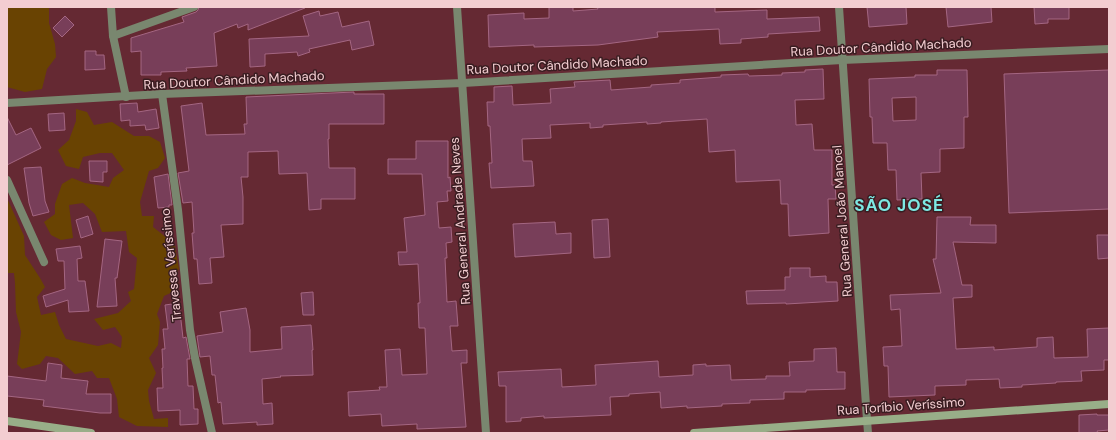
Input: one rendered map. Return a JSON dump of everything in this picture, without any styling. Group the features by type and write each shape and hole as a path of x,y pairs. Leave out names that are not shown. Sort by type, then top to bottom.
{"main road":[{"name":"Rua Toríbio Veríssimo","path":"694,433 1109,404"},
{"path":"7,421 91,433"}],"street":[{"path":"111,7 113,36 126,97"},
{"path":"113,36 194,7"},
{"name":"Rua General Andrade Neves","path":"457,7 486,433"},
{"name":"Rua General João Manoel","path":"839,7 868,433"},
{"name":"Rua Doutor Cândido Machado","path":"7,103 162,94 463,83 842,60 1109,49"},
{"name":"Travessa Veríssimo","path":"162,94 178,210 190,330 212,433"},
{"path":"7,180 44,262"}],"shaded area":[{"path":"7,7 49,7 49,23 55,44 56,57 47,69 42,89 25,92 7,87"},
{"path":"76,109 87,112 94,125 112,122 134,136 149,136 160,142 165,158 158,168 149,171 140,202 142,216 154,216 153,227 175,246 179,269 174,277 179,284 177,290 164,296 157,314 160,322 158,345 149,358 156,373 148,390 149,401 154,419 168,418 168,427 137,426 119,417 117,399 109,378 97,378 92,371 75,374 58,358 46,356 40,364 22,369 17,364 21,332 16,312 14,273 7,273 7,198 24,236 25,255 45,287 37,297 41,315 55,312 59,325 66,339 98,346 111,343 121,348 122,337 115,327 103,330 94,319 118,313 131,301 128,292 134,289 137,258 129,252 126,231 102,232 95,214 83,203 69,205 73,238 61,240 51,235 44,222 55,214 55,204 62,184 72,178 85,183 109,187 113,178 124,170 112,153 100,153 83,157 79,169 66,166 58,150 69,140 76,121"}],"building":[{"path":"199,7 305,8 248,30 248,24 238,28 237,24 214,33 217,66 186,68 187,71 161,72 161,75 141,75 141,51 131,52 131,38 184,22 182,17 196,12"},
{"path":"549,7 573,7 573,11 598,9 597,7 715,7 715,12 767,10 767,19 819,17 820,31 768,34 768,37 741,39 741,43 720,44 719,29 657,32 658,37 598,45 489,47 488,15 524,13 524,19 549,18"},
{"path":"867,7 906,7 907,24 869,27"},
{"path":"946,7 991,7 992,22 948,27"},
{"path":"1034,7 1069,7 1069,19 1048,19 1048,23 1035,24"},
{"path":"319,11 320,16 338,12 342,27 369,21 374,45 352,50 350,40 309,49 310,52 298,56 297,52 265,54 265,66 250,67 249,39 309,36 303,16"},
{"path":"65,16 74,25 62,37 53,28"},
{"path":"85,51 96,51 96,55 104,55 105,69 85,70"},
{"path":"823,69 824,99 795,100 796,125 812,124 814,150 832,150 832,185 835,185 836,199 828,199 829,233 789,236 788,204 781,204 780,180 736,182 735,150 709,152 707,119 647,124 647,122 603,125 603,127 590,128 590,123 550,125 551,138 522,139 523,161 532,161 534,186 491,188 489,163 492,163 487,102 494,102 494,87 512,86 513,105 551,103 550,89 575,87 574,82 610,80 611,90 651,87 651,85 680,83 680,80 721,77 721,75 782,75 782,73 805,72 805,70"},
{"path":"937,70 967,70 968,117 964,117 964,148 940,149 940,172 921,173 922,199 897,200 896,170 888,170 887,143 873,143 872,117 870,117 869,79 915,77 915,75 937,75","holes":["916,97 916,120 893,121 892,98"]},
{"path":"1109,70 1109,209 1009,213 1004,74"},
{"path":"354,92 354,94 384,94 384,124 329,124 329,168 355,168 355,199 321,199 321,209 309,210 307,173 279,174 278,151 248,152 248,177 241,177 243,224 221,225 224,257 210,258 212,283 199,284 197,259 194,259 192,202 183,203 178,173 189,171 181,106 202,103 206,135 245,134 244,124 247,124 246,97"},
{"path":"137,103 138,112 156,109 159,128 146,130 145,125 130,126 130,120 121,121 120,104"},
{"path":"64,113 65,130 49,131 48,114"},
{"path":"7,117 16,135 31,128 41,148 7,165"},
{"path":"416,141 448,141 448,178 450,177 451,191 447,191 448,201 437,202 439,228 451,227 452,242 446,243 447,258 445,258 447,302 456,301 458,326 450,326 452,351 467,350 467,363 461,363 466,427 417,429 417,424 382,426 381,414 349,416 348,392 380,390 379,387 387,387 385,350 400,349 402,375 427,374 425,328 419,328 418,303 420,303 418,264 399,265 398,252 407,252 404,218 425,215 422,174 388,174 388,159 416,159"},
{"path":"89,161 107,161 107,172 103,172 103,182 90,181"},
{"path":"41,167 45,201 49,212 33,216 29,203 24,168"},
{"path":"168,174 172,205 169,205 169,207 158,208 154,177"},
{"path":"88,216 93,234 81,238 76,220"},
{"path":"937,217 971,217 970,225 996,225 996,243 953,242 962,285 972,285 972,297 953,298 956,349 994,347 994,350 1037,347 1037,338 1053,337 1054,358 1088,357 1087,329 1109,328 1109,360 1104,360 1104,370 1081,371 1082,381 1056,382 1022,385 1022,387 1000,388 999,379 966,380 966,385 935,386 935,395 889,397 888,366 884,366 883,347 902,346 900,309 891,310 890,295 941,293 933,259 936,259"},
{"path":"608,219 610,257 594,258 592,220"},
{"path":"555,222 556,234 571,233 571,253 515,257 513,224"},
{"path":"1097,235 1109,235 1109,258 1098,259"},
{"path":"105,239 122,241 117,278 115,278 117,306 97,307"},
{"path":"80,246 82,258 77,259 78,281 85,281 89,311 69,312 68,300 46,307 43,296 65,289 64,261 58,261 56,249"},
{"path":"790,268 810,268 810,277 826,276 826,282 837,282 838,301 786,304 747,304 746,291 785,290 785,277 790,277"},
{"path":"313,292 314,315 303,315 301,293"},
{"path":"179,303 183,338 186,337 190,359 187,359 188,386 193,386 194,409 198,409 198,424 180,425 180,410 158,411 157,388 163,388 162,349 165,349 163,329 168,329 165,305"},
{"path":"246,308 250,330 250,352 282,349 281,327 311,325 313,375 280,376 281,377 262,379 263,404 272,403 273,424 257,425 257,422 223,424 221,402 218,403 215,375 212,375 210,356 200,357 197,336 223,332 220,312"},
{"path":"836,348 837,372 845,372 845,389 784,392 784,399 750,400 750,403 722,404 722,406 687,408 687,406 661,408 660,392 629,394 629,396 610,397 611,415 544,418 544,416 521,418 521,421 506,422 506,386 499,386 498,372 561,369 562,387 596,385 595,365 658,361 659,377 693,375 693,365 706,364 706,366 730,365 731,380 766,379 766,376 790,376 789,362 814,361 814,349"},
{"path":"48,363 62,365 61,378 88,381 86,394 111,394 111,413 43,406 44,400 7,396 7,376 46,381"},
{"path":"1079,415 1109,415 1109,430 1097,431 1098,433 1079,433"}],"district":[{"name":"SÃO JOSÉ","path":"899,205"}]}
